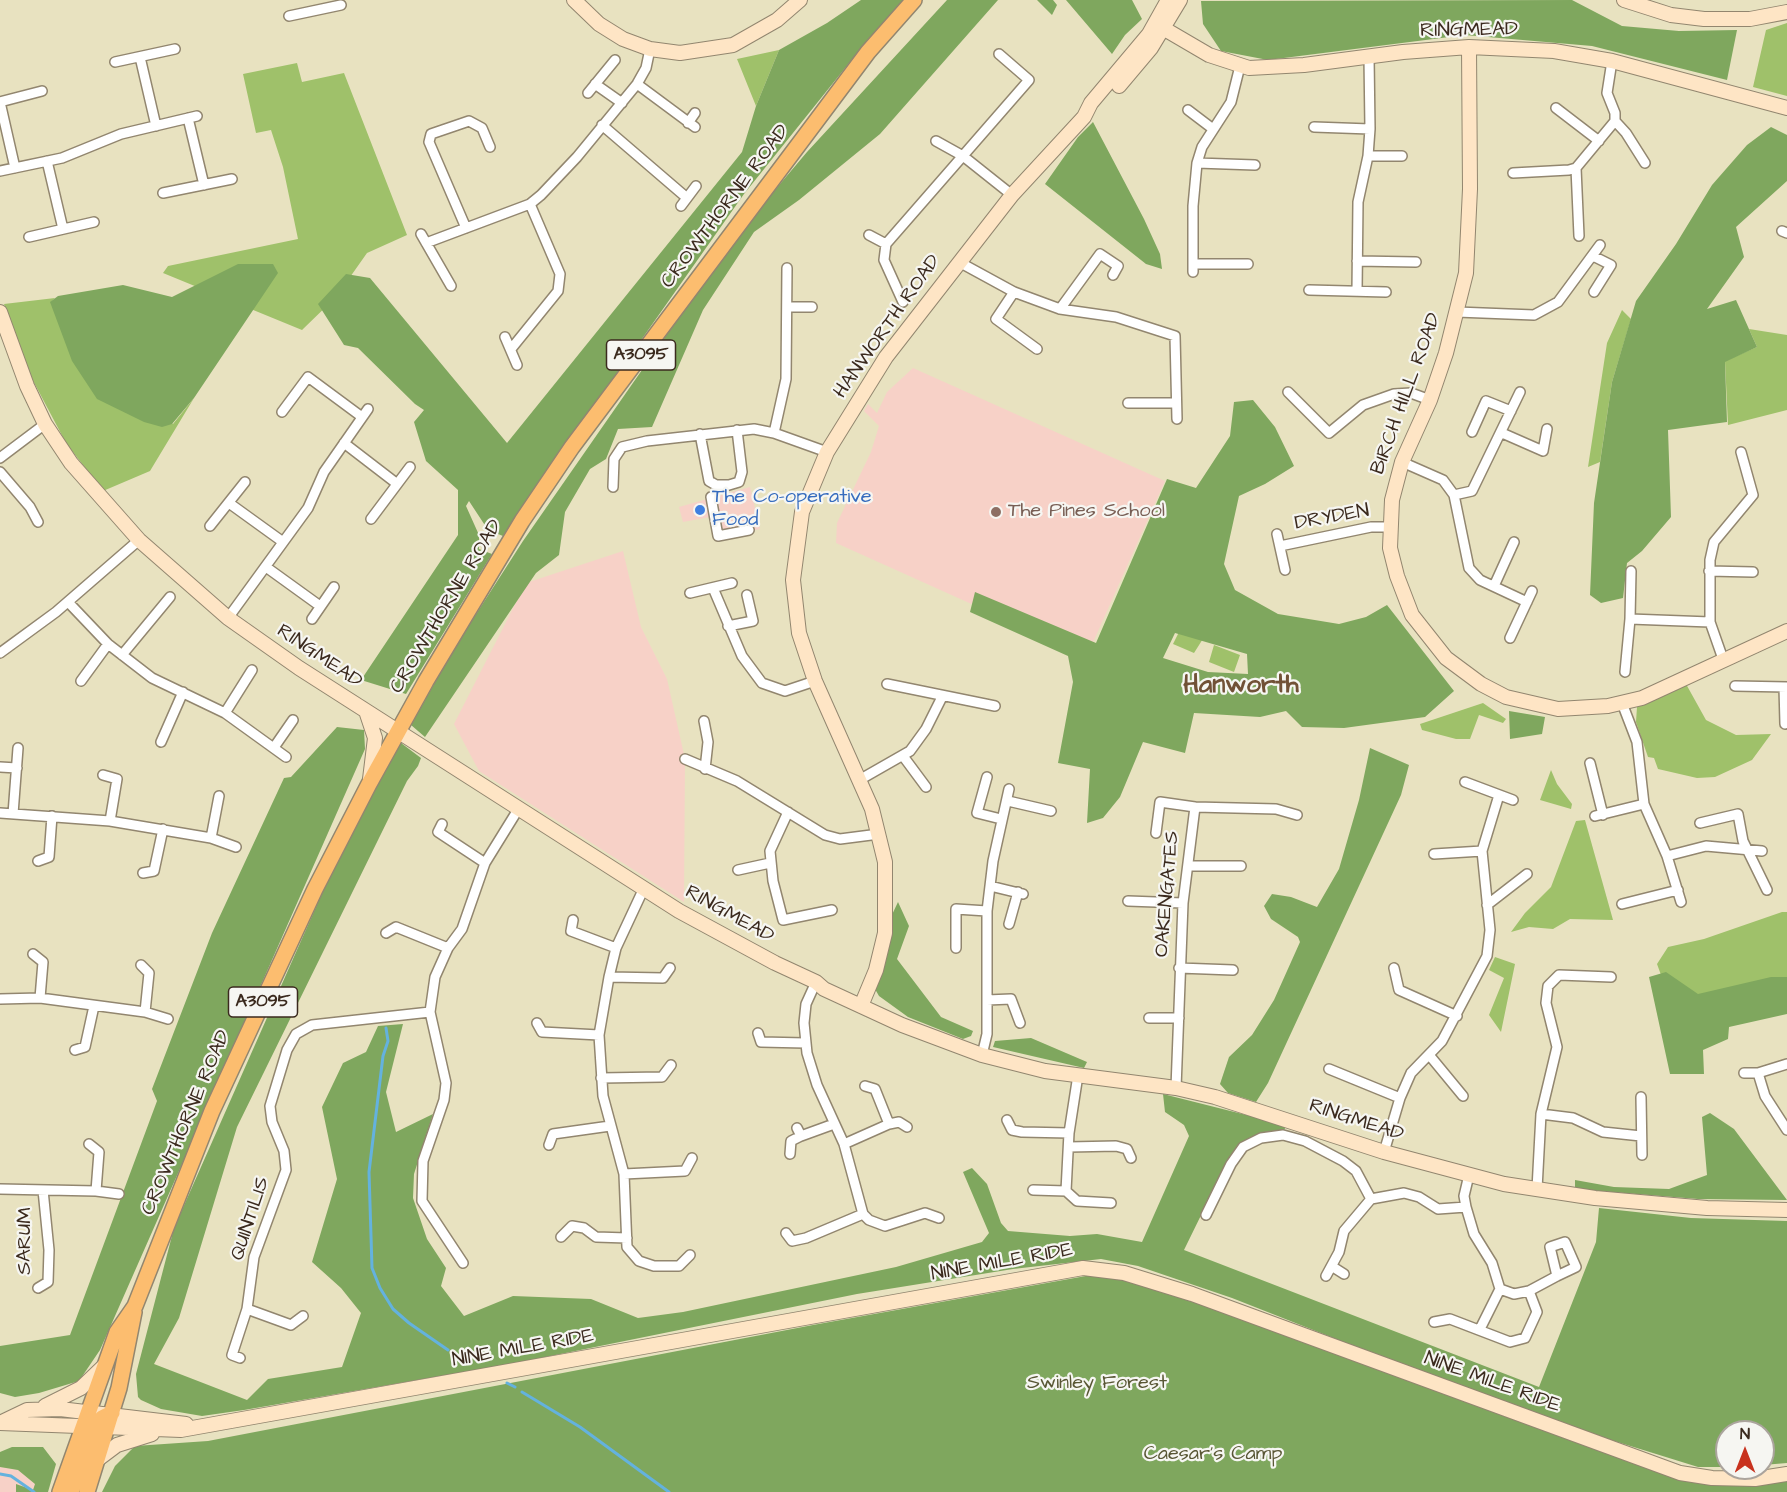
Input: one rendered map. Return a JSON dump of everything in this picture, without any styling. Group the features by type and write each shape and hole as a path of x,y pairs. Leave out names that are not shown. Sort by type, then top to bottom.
{"main road":[{"name":"CROWTHORNE ROAD","path":"98,1419 126,1350 135,1306 212,1111 315,889 398,731 522,521 572,447 868,52 914,0"},
{"name":"CROWTHORNE ROAD","path":"98,1419 105,1365 117,1332 135,1306"},
{"name":"A3095","path":"87,1492 97,1460 98,1419"},
{"name":"A3095","path":"60,1492 98,1419"},
{"path":"71,1492 98,1419"}],"street":[{"path":"574,0 599,24 623,39 650,49 680,53 733,45 777,20 800,0"},
{"path":"1624,0 1671,15 1704,20 1750,19 1787,12"},
{"path":"1175,2 1179,32 1185,42"},
{"name":"HANWORTH ROAD","path":"863,1002 876,970 885,933 886,879 879,834 861,779 815,681 799,633 793,580 802,512 828,452 886,357 1012,195 1084,117 1091,104 1160,26 1175,2"},
{"path":"289,16 316,4 341,5"},
{"name":"RINGMEAD","path":"1160,26 1185,42 1240,66 1275,68 1469,47 1554,51 1612,61 1787,108"},
{"name":"BIRCH HILL ROAD","path":"1469,47 1470,189 1466,273 1457,312 1430,400 1402,462 1392,500 1390,548 1396,576 1412,615 1435,647 1461,671 1506,697 1542,707 1575,709 1622,703 1664,689 1723,659 1787,631"},
{"path":"115,62 174,49"},
{"path":"452,286 424,239 466,228 530,204 577,157 637,84 646,68 650,49"},
{"path":"903,302 884,260 886,244 1029,80 999,54"},
{"path":"140,57 156,126"},
{"path":"1357,291 1358,202 1368,156 1370,129 1369,57"},
{"path":"588,93 615,60"},
{"path":"1513,173 1576,168 1615,121 1615,113 1607,93 1612,61"},
{"path":"1240,66 1231,102 1202,147 1197,163 1193,206 1193,268 1248,264"},
{"path":"595,84 622,103"},
{"path":"637,84 692,125 695,113"},
{"path":"15,168 0,102 42,92"},
{"path":"1556,108 1599,141"},
{"path":"1188,110 1213,129"},
{"path":"0,171 81,152 121,134 193,117 204,185"},
{"path":"466,228 429,142 431,134 470,121 482,128 490,147"},
{"path":"1615,121 1626,133 1645,163"},
{"path":"602,125 687,198"},
{"path":"1314,127 1370,129"},
{"path":"936,141 963,156 1012,195"},
{"path":"1368,156 1402,156"},
{"path":"47,161 63,229"},
{"path":"1197,163 1255,165"},
{"path":"1576,168 1578,236"},
{"path":"163,194 232,179"},
{"path":"681,206 696,186"},
{"path":"511,349 558,291 560,274 530,204"},
{"path":"29,237 94,222"},
{"path":"869,235 886,244"},
{"path":"1457,312 1534,315 1558,302 1600,245"},
{"path":"1060,309 1100,254 1118,266 1113,275"},
{"path":"1593,256 1611,265 1594,292"},
{"path":"1357,261 1416,262"},
{"path":"959,262 1014,292 1060,309 1116,317 1179,337 1177,418"},
{"path":"774,433 786,379 787,268"},
{"path":"1309,290 1386,292"},
{"path":"1014,292 996,319 1037,350"},
{"path":"788,307 812,307"},
{"name":"RINGMEAD","path":"0,312 27,386 45,424 81,476 139,540 228,618 366,711 644,888 775,963 816,982 824,989 863,1002 902,1025 981,1055 1045,1071 1176,1088 1263,1112 1384,1152 1469,1175 1595,1198 1685,1206 1787,1210"},
{"path":"505,337 517,365"},
{"path":"228,618 308,508 324,472 365,413 308,377 282,412"},
{"path":"1288,392 1329,433"},
{"path":"1320,440 1363,405 1394,394 1411,393 1430,400"},
{"path":"1454,495 1472,491 1520,393"},
{"path":"1472,432 1486,401 1511,411"},
{"path":"1128,403 1176,403"},
{"path":"0,458 45,424"},
{"path":"613,487 614,459 622,447 681,436 754,429 774,433 828,452"},
{"path":"1502,433 1543,454 1547,429"},
{"path":"700,434 709,481 716,485 729,485 739,482 742,472 736,430"},
{"path":"344,443 396,483"},
{"path":"1723,659 1710,622 1709,571 1714,542 1753,495 1741,452"},
{"path":"1402,462 1443,480 1454,495 1469,568 1480,580 1527,602"},
{"path":"371,519 410,467"},
{"path":"0,472 30,507 38,522"},
{"path":"210,526 245,483"},
{"path":"711,497 718,536 749,530"},
{"path":"229,503 283,542"},
{"name":"DRYDEN","path":"1280,546 1371,528 1391,527"},
{"name":"DRYDEN","path":"1277,534 1285,570"},
{"path":"0,653 68,602 139,540"},
{"path":"1494,586 1514,542"},
{"path":"266,567 320,606"},
{"path":"1624,672 1630,619 1631,571"},
{"path":"1709,571 1754,572"},
{"path":"690,593 732,584"},
{"path":"312,619 334,587"},
{"path":"713,588 742,656 762,682 785,691 815,681"},
{"path":"1510,638 1532,591"},
{"path":"728,626 753,621 747,596"},
{"path":"122,655 170,597"},
{"path":"68,602 108,644 152,678 225,713 275,746 286,757"},
{"path":"1630,619 1710,622"},
{"path":"81,681 108,644"},
{"path":"225,713 252,670"},
{"path":"887,684 995,706"},
{"path":"1735,686 1785,687 1785,724"},
{"path":"161,742 183,692"},
{"path":"861,779 910,752 926,729 942,697"},
{"path":"1622,703 1637,742 1644,804 1667,856 1681,902"},
{"path":"366,711 375,738 369,784"},
{"path":"275,746 293,720"},
{"path":"704,721 708,742 705,769"},
{"path":"13,814 18,748"},
{"path":"903,756 926,787"},
{"path":"686,759 737,781 810,828 840,839 879,834"},
{"path":"1590,763 1599,815 1644,804"},
{"path":"0,767 16,768"},
{"path":"104,775 117,779 110,821"},
{"path":"987,777 977,813 1001,819"},
{"path":"1465,782 1513,800"},
{"path":"981,1055 987,1034 987,911 1001,819 1008,801 1009,789"},
{"path":"1384,1152 1400,1098 1411,1073 1430,1056 1457,1016 1487,956 1490,930 1482,852 1499,795"},
{"path":"211,838 219,796"},
{"path":"1008,801 1052,811"},
{"path":"1156,833 1160,802 1195,807"},
{"name":"OAKENGATES","path":"1176,1088 1183,903 1195,807 1276,809 1297,815"},
{"path":"463,1263 422,1201 423,1161 444,1100 447,1083 430,1012 435,977 448,948 462,929 484,863 519,808"},
{"path":"788,812 770,851 770,863 783,920 832,910"},
{"path":"0,813 110,821 211,838 236,847"},
{"path":"1700,824 1738,814 1743,841 1767,890"},
{"path":"38,861 49,857 52,816"},
{"path":"442,824 438,832 484,863"},
{"path":"143,873 154,871 163,829"},
{"path":"1667,856 1706,846 1762,851"},
{"path":"1434,854 1482,852"},
{"path":"738,870 770,863"},
{"path":"1188,866 1240,866"},
{"path":"1486,905 1527,874"},
{"path":"990,886 1020,893 1010,924"},
{"path":"644,888 616,948 609,977 599,1035 601,1078 610,1126 624,1174 627,1247 639,1261 654,1266 679,1266 690,1255"},
{"path":"1622,904 1678,890"},
{"path":"1128,902 1183,903"},
{"path":"945,909 987,911"},
{"path":"956,909 956,948"},
{"path":"573,920 571,931 616,948"},
{"path":"386,933 396,927 448,948"},
{"path":"33,954 43,962 40,998"},
{"path":"141,965 150,973 145,1012"},
{"path":"609,977 663,978 670,968"},
{"path":"1179,968 1233,970"},
{"path":"1394,968 1399,990 1457,1016"},
{"path":"1537,1189 1541,1114 1557,1047 1546,1004 1548,986 1559,975 1611,977"},
{"path":"816,982 806,1004 805,1043 817,1084 844,1144 863,1214 869,1220 885,1226 925,1213 939,1218"},
{"path":"0,999 40,998 145,1012 168,1019"},
{"path":"987,1000 1011,999 1020,1023"},
{"path":"75,1050 85,1047 94,1006"},
{"name":"QUINTILIS","path":"240,1358 232,1355 247,1309 254,1257 286,1170 284,1151 272,1122 270,1106 275,1083 296,1034 312,1025 430,1012"},
{"path":"1149,1018 1179,1018"},
{"path":"537,1023 542,1032 599,1035"},
{"path":"758,1033 761,1042 805,1043"},
{"path":"1430,1056 1463,1096"},
{"path":"1744,1073 1758,1073 1787,1064"},
{"path":"601,1078 662,1077 671,1065"},
{"path":"1329,1070 1400,1098"},
{"path":"1758,1073 1765,1096 1787,1130"},
{"path":"1066,1191 1070,1133 1078,1075"},
{"path":"865,1086 875,1089 889,1124"},
{"path":"1641,1097 1642,1155"},
{"path":"1541,1114 1573,1118 1603,1132 1641,1136"},
{"path":"1007,1120 1012,1130 1070,1133"},
{"path":"844,1144 889,1124 899,1122 907,1127"},
{"path":"790,1154 791,1141 799,1132 834,1124"},
{"path":"549,1145 553,1134 610,1126"},
{"path":"1206,1215 1217,1204 1231,1164 1243,1147 1261,1138 1283,1135 1305,1141 1343,1161 1356,1171 1371,1199"},
{"path":"89,1144 99,1152 96,1191"},
{"path":"1069,1147 1116,1146 1127,1149 1131,1158"},
{"path":"624,1174 685,1171 692,1158"},
{"path":"1469,1175 1464,1196 1466,1207 1474,1234 1492,1263 1500,1289 1480,1329"},
{"name":"SARUM","path":"0,1189 96,1191 119,1194"},
{"name":"SARUM","path":"38,1288 48,1282 49,1250 43,1190"},
{"path":"1033,1190 1066,1191 1077,1201 1093,1208 1110,1203"},
{"path":"1326,1276 1333,1267 1344,1231 1371,1199 1404,1193 1419,1197 1438,1209 1466,1207"},
{"path":"786,1233 792,1241 806,1238 863,1214"},
{"path":"561,1236 572,1226 584,1228 596,1237 627,1238"},
{"path":"1333,1267 1344,1274"},
{"name":"NINE MILE RIDE","path":"198,1426 98,1419 0,1423 13,1415 38,1409 98,1419 169,1431 198,1426 1083,1268 1124,1273 1192,1294 1680,1473 1733,1479 1787,1474"},
{"path":"1500,1289 1514,1294 1529,1291 1557,1276"},
{"path":"1434,1322 1450,1319 1510,1342 1525,1338 1537,1312 1529,1291"},
{"path":"247,1309 291,1324 303,1316"},
{"path":"38,1409 72,1393 105,1365"},
{"path":"97,1460 122,1443 169,1431"}],"shaded area":[{"name":"The Pines School","path":"913,368 1165,481 1087,656 836,543 837,523 871,452 879,426 864,411 868,404 877,413 887,392"},
{"path":"750,487 760,529 716,539 710,517 683,522 679,507"},
{"path":"623,551 641,627 667,679 685,759 684,902 479,771 454,724 526,583"},
{"path":"0,1467 18,1470 35,1484 33,1490 16,1484 16,1492 0,1492"}],"green space":[{"path":"861,0 905,0 866,42 744,194 503,536 488,530 469,501 466,506 479,535 479,549 492,554 406,694 361,680 458,535 458,490 426,461 414,422 424,410 358,348 344,345 318,304 346,274 370,278 507,443 742,152 756,106 779,50 827,23"},
{"path":"947,0 998,0 880,134 799,200 754,232 703,310 652,427 618,429 606,459 590,469 565,512 559,555 536,573 425,737 411,725 453,650 523,541 731,242 807,152"},
{"path":"1037,0 1053,0 1057,5 1052,15"},
{"path":"1066,0 1132,0 1142,19 1125,35 1112,54"},
{"path":"1572,0 1622,26 1679,31 1737,30 1727,80 1592,46 1465,35 1268,60 1221,51 1203,24 1201,1"},
{"path":"1787,23 1787,96 1753,87 1766,30"},
{"path":"779,50 756,106 737,59"},
{"path":"297,63 302,82 344,73 407,235 367,253 336,297 302,330 163,273 168,266 298,239 283,167 271,130 256,133 243,74"},
{"path":"1093,122 1144,219 1160,254 1162,269 1146,264 1045,184 1078,137"},
{"path":"1771,127 1787,135 1787,181 1736,227 1744,257 1707,309 1736,300 1757,347 1725,362 1727,422 1668,430 1671,517 1642,551 1627,563 1623,598 1601,603 1590,595 1594,503 1612,382 1636,301 1676,244 1712,185 1747,145"},
{"path":"238,264 273,264 278,273 194,398 172,424 162,427 144,422 97,399 72,361 50,302 58,296 123,285 172,297"},
{"path":"55,298 51,302 61,327 173,424 194,398 150,471 103,491 66,443 29,373 4,304"},
{"path":"1622,310 1631,319 1612,382 1600,462 1588,467 1607,343"},
{"path":"1749,329 1787,335 1787,410 1728,425 1725,361 1757,347"},
{"path":"1253,400 1275,427 1294,466 1265,484 1239,496 1224,564 1235,590 1278,614 1339,624 1366,617 1387,605 1454,691 1425,717 1344,728 1302,727 1286,711 1260,717 1194,713 1185,753 1143,742 1120,797 1103,818 1087,823 1090,769 1058,763 1073,682 1068,656 970,612 975,592 1096,643 1167,479 1196,488 1230,436 1234,402","holes":["1175,633 1247,654 1248,674 1208,672 1163,658"]},
{"path":"1181,628 1206,634 1194,653 1173,644"},
{"path":"1214,645 1240,655 1234,672 1209,662"},
{"path":"1686,684 1706,720 1736,735 1771,734 1752,760 1715,777 1697,778 1658,769 1654,758 1648,757 1636,722 1637,707"},
{"path":"1483,703 1506,719 1503,723 1479,715 1470,739 1456,739 1422,730 1420,724"},
{"path":"1509,711 1545,717 1542,734 1510,739"},
{"path":"337,727 364,730 365,749 100,1350 79,1381 39,1393 15,1397 0,1393 0,1346 70,1335 157,1101 152,1089 212,933 284,778 291,777"},
{"path":"397,740 421,758 407,781 237,1127 179,1318 154,1364 247,1400 268,1379 342,1367 361,1313 341,1288 312,1262 337,1179 322,1107 343,1063 366,1052 378,1026 403,1024 386,1092 396,1132 433,1114 414,1174 413,1198 427,1239 446,1268 441,1286 464,1316 513,1296 591,1299 638,1318 683,1312 896,1267 982,1242 989,1233 963,1172 972,1168 987,1184 1001,1223 1008,1231 1070,1236 1097,1234 1142,1242 1189,1136 1184,1125 1165,1112 1163,1094 1286,1125 1284,1131 1268,1132 1249,1138 1230,1156 1184,1250 1539,1387 1596,1242 1599,1208 1691,1218 1787,1221 1787,1463 1775,1464 1775,1420 1715,1420 1715,1467 1698,1467 1524,1413 1232,1298 1138,1266 1101,1259 1013,1269 857,1294 516,1363 244,1410 202,1416 161,1409 141,1400 138,1397 136,1374 174,1228 358,812"},
{"path":"1370,748 1409,765 1401,795 1268,1083 1256,1102 1228,1093 1220,1084 1229,1057 1252,1035 1274,1000 1300,942 1298,937 1271,919 1264,906 1272,894 1291,897 1317,907 1339,869 1359,800"},
{"path":"1551,770 1557,784 1572,804 1571,809 1540,800"},
{"path":"1585,820 1613,920 1570,919 1553,929 1529,927 1511,932 1525,913 1551,887 1576,821"},
{"path":"898,902 909,926 897,959 941,1017 973,1031 971,1036 963,1039 908,1017 879,996 875,989 890,919"},
{"path":"1787,912 1787,996 1676,1016 1657,964 1668,947 1704,939"},
{"path":"1495,957 1515,964 1501,1032 1489,1015 1504,978 1489,970"},
{"path":"1666,972 1698,994 1771,977 1787,977 1787,1014 1729,1027 1728,1039 1703,1050 1704,1074 1670,1074 1649,977"},
{"path":"1031,1038 1087,1062 1084,1068 993,1047 995,1041"},
{"path":"1710,1113 1734,1129 1787,1200 1698,1199 1575,1189 1575,1180 1614,1187 1669,1189 1707,1175 1702,1117"},
{"name":"Swinley Forest","path":"1097,1274 1135,1280 1606,1453 1694,1483 1737,1484 1787,1478 1787,1492 102,1492 115,1466 135,1446 208,1441 813,1325"},
{"path":"12,1447 43,1447 56,1464 48,1492 16,1492 16,1484 33,1490 35,1484 18,1470 0,1467 0,1452"}],"waterway":[{"path":"386,1028 388,1041 383,1056 369,1172 372,1268 380,1288 393,1309 448,1350"},
{"path":"454,1354 469,1363"},
{"path":"507,1383 515,1387"},
{"path":"522,1392 580,1427 669,1492"},
{"path":"0,1474 11,1476 34,1492"}],"place":[{"name":"The Co-operative Food","path":"700,510"},
{"name":"The Pines School","path":"996,512"}],"district":[{"name":"Hanworth","path":"1241,687"}],"park label":[{"name":"Caesar's Camp","path":"1213,1455"}]}
